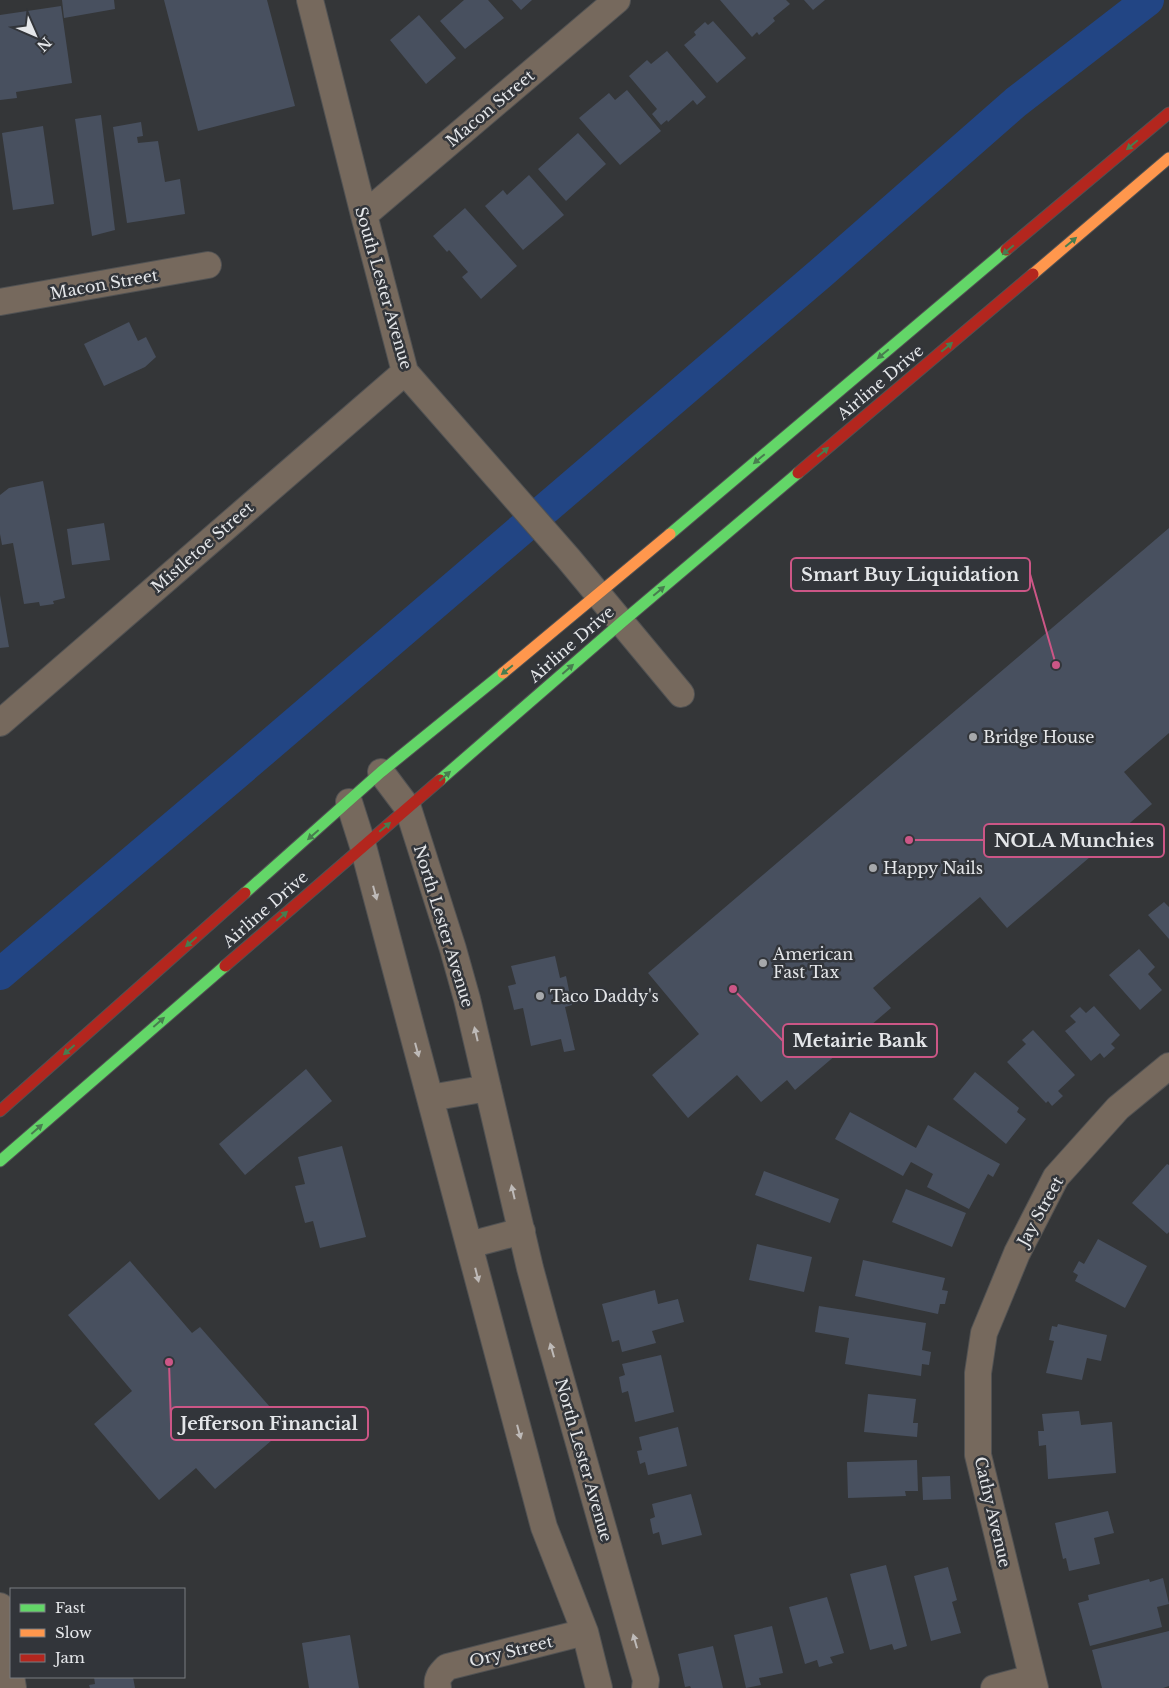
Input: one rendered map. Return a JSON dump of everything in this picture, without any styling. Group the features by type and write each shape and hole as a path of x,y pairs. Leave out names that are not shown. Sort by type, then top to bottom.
{"highway":[{"name":"Airline Drive","path":"0,1111 381,772 599,594 1169,113"},
{"name":"Airline Drive","path":"0,1160 622,622 1169,158"}],"street":[{"name":"South Lester Avenue","path":"310,0 405,372 599,594 681,694"},
{"name":"Macon Street","path":"364,215 617,0"},
{"name":"Macon Street","path":"0,302 208,265"},
{"name":"Mistletoe Street","path":"0,722 405,372"},
{"name":"North Lester Avenue","path":"381,772 408,808 468,999 545,1323 646,1680 645,1688"},
{"path":"349,802 363,846 544,1527 585,1632 599,1688"},
{"name":"Jay Street","path":"984,1334 1017,1253 1056,1177 1118,1108 1169,1066"},
{"path":"430,1098 488,1088"},
{"path":"469,1244 522,1231"},
{"name":"Cathy Avenue","path":"984,1334 978,1373 978,1456 1033,1683"},
{"path":"0,1606 10,1669"},
{"name":"Ory Street","path":"439,1681 447,1667 585,1632"},
{"path":"994,1688 1033,1683"}],"building":[{"path":"62,0 114,0 115,9 64,18"},
{"path":"164,0 267,0 295,106 198,131"},
{"path":"464,0 488,0 504,18 465,49 440,21"},
{"path":"512,0 532,0 521,10"},
{"path":"720,0 786,0 790,4 773,18 775,21 759,35 757,32 752,37"},
{"path":"804,0 825,0 813,10"},
{"path":"61,6 72,83 16,92 17,98 0,100 0,15"},
{"path":"419,15 456,58 426,84 390,40"},
{"path":"713,21 746,58 717,83 684,45 696,35 694,32 705,22 708,25"},
{"path":"667,51 706,97 697,105 693,100 668,122 667,120 661,125 652,114 657,109 629,76 647,60 651,64"},
{"path":"627,90 661,131 620,165 579,118 609,93 615,100"},
{"path":"101,115 115,230 92,236 75,119"},
{"path":"141,122 143,136 137,137 138,143 158,141 165,182 180,179 185,214 127,223 113,127"},
{"path":"43,126 54,204 13,210 2,133"},
{"path":"578,133 606,164 566,201 538,169"},
{"path":"529,175 564,215 523,250 485,206 503,190 507,195"},
{"path":"465,208 517,266 481,299 462,277 468,272 449,250 447,252 433,236"},
{"path":"129,322 138,341 146,337 156,357 145,367 104,386 84,344"},
{"path":"43,481 65,598 53,601 54,604 40,606 39,602 24,604 13,543 2,545 0,534 0,495 9,488"},
{"path":"104,523 110,560 72,565 67,529"},
{"path":"1169,528 1169,733 1124,772 1152,804 1007,928 980,897 873,988 891,1008 795,1090 787,1080 761,1102 737,1075 688,1118 652,1075 699,1034 648,973"},
{"path":"0,595 9,647 0,648"},
{"path":"1164,902 1169,907 1169,939 1148,915"},
{"path":"1139,949 1155,967 1148,974 1162,990 1140,1010 1109,975"},
{"name":"Taco Daddy's","path":"555,956 560,978 566,976 572,1005 565,1007 575,1050 564,1052 561,1039 531,1046 523,1008 514,1010 508,986 516,984 511,966"},
{"path":"1094,1006 1120,1035 1111,1044 1115,1048 1104,1058 1100,1053 1091,1061 1065,1031 1076,1022 1070,1016 1080,1007 1086,1013"},
{"path":"1033,1030 1075,1075 1058,1091 1063,1096 1052,1106 1048,1101 1046,1103 1007,1062 1026,1044 1022,1040"},
{"path":"306,1069 332,1101 245,1175 219,1144"},
{"path":"975,1072 1019,1108 1017,1112 1026,1119 1006,1144 953,1099"},
{"path":"850,1112 916,1148 928,1125 1000,1164 993,1177 988,1174 969,1209 927,1187 933,1174 911,1162 903,1176 835,1139"},
{"path":"342,1146 366,1237 320,1248 313,1221 305,1223 295,1186 305,1184 298,1157"},
{"path":"1167,1164 1169,1165 1169,1232 1167,1234 1132,1203"},
{"path":"764,1171 839,1199 830,1223 755,1195"},
{"path":"906,1189 966,1213 952,1247 892,1222"},
{"path":"1098,1239 1147,1266 1125,1308 1075,1281 1078,1275 1073,1272 1079,1261 1084,1264"},
{"path":"757,1244 812,1257 804,1292 749,1280"},
{"path":"863,1260 945,1278 942,1290 948,1291 945,1304 940,1304 938,1314 855,1296"},
{"path":"130,1261 192,1333 200,1327 270,1407 261,1415 278,1435 215,1489 196,1468 159,1500 94,1424 132,1391 68,1315"},
{"path":"655,1290 658,1304 678,1299 684,1322 652,1331 656,1343 622,1352 619,1340 612,1342 602,1304"},
{"path":"819,1306 926,1323 922,1350 931,1352 929,1365 922,1364 921,1376 845,1364 849,1338 815,1332"},
{"path":"1058,1324 1107,1335 1101,1361 1087,1358 1082,1380 1046,1373 1054,1341 1049,1340 1052,1326 1057,1327"},
{"path":"661,1355 674,1412 635,1422 628,1391 622,1393 619,1377 625,1375 622,1364"},
{"path":"868,1394 916,1399 913,1423 918,1423 917,1437 864,1432"},
{"path":"1079,1411 1081,1425 1112,1422 1116,1473 1048,1479 1046,1445 1039,1446 1038,1431 1044,1431 1042,1414"},
{"path":"678,1427 687,1466 648,1475 645,1462 640,1464 637,1451 642,1450 639,1437"},
{"path":"917,1460 918,1491 905,1491 906,1496 848,1498 847,1462"},
{"path":"950,1476 951,1499 923,1500 922,1477"},
{"path":"691,1494 702,1535 662,1545 659,1532 653,1534 650,1519 655,1517 652,1504"},
{"path":"1108,1511 1114,1533 1094,1538 1100,1564 1069,1571 1066,1558 1063,1559 1055,1523"},
{"path":"886,1565 907,1646 894,1650 892,1644 870,1650 850,1574"},
{"path":"948,1567 957,1600 952,1602 961,1633 931,1641 914,1576"},
{"path":"1163,1578 1169,1604 1157,1607 1162,1627 1090,1646 1078,1603 1089,1600 1088,1595 1149,1579 1150,1582"},
{"path":"827,1597 844,1653 830,1657 833,1663 819,1667 817,1660 805,1664 789,1607"},
{"path":"772,1626 783,1673 759,1678 761,1685 746,1688 734,1635"},
{"path":"1169,1631 1169,1686 1163,1688 1102,1688 1092,1650"},
{"path":"350,1635 359,1688 309,1688 302,1643"},
{"path":"713,1646 723,1688 685,1687 678,1654"},
{"path":"94,1678 133,1678 135,1688 90,1688 89,1685 95,1684"}],"waterway":[{"path":"0,974 821,273 1016,102 1148,0"}],"traffic: fast":[{"path":"670,534 1006,250"},
{"path":"440,780 798,473"},
{"path":"245,893 381,772 503,673"},
{"path":"0,1161 225,966"}],"traffic: slow":[{"path":"1033,274 1169,158"},
{"path":"503,673 670,534"}],"traffic: jam":[{"path":"1006,250 1169,113"},
{"path":"798,473 1033,274"},
{"path":"225,966 440,780"},
{"path":"0,1111 245,893"}],"place":[{"name":"Smart Buy Liquidation","path":"1056,665"},
{"name":"Bridge House","path":"973,737"},
{"name":"NOLA Munchies","path":"909,840"},
{"name":"Happy Nails","path":"873,868"},
{"name":"American Fast Tax","path":"763,963"},
{"name":"Metairie Bank","path":"733,989"},
{"name":"Taco Daddy's","path":"540,996"},
{"name":"Jefferson Financial","path":"169,1362"}]}
